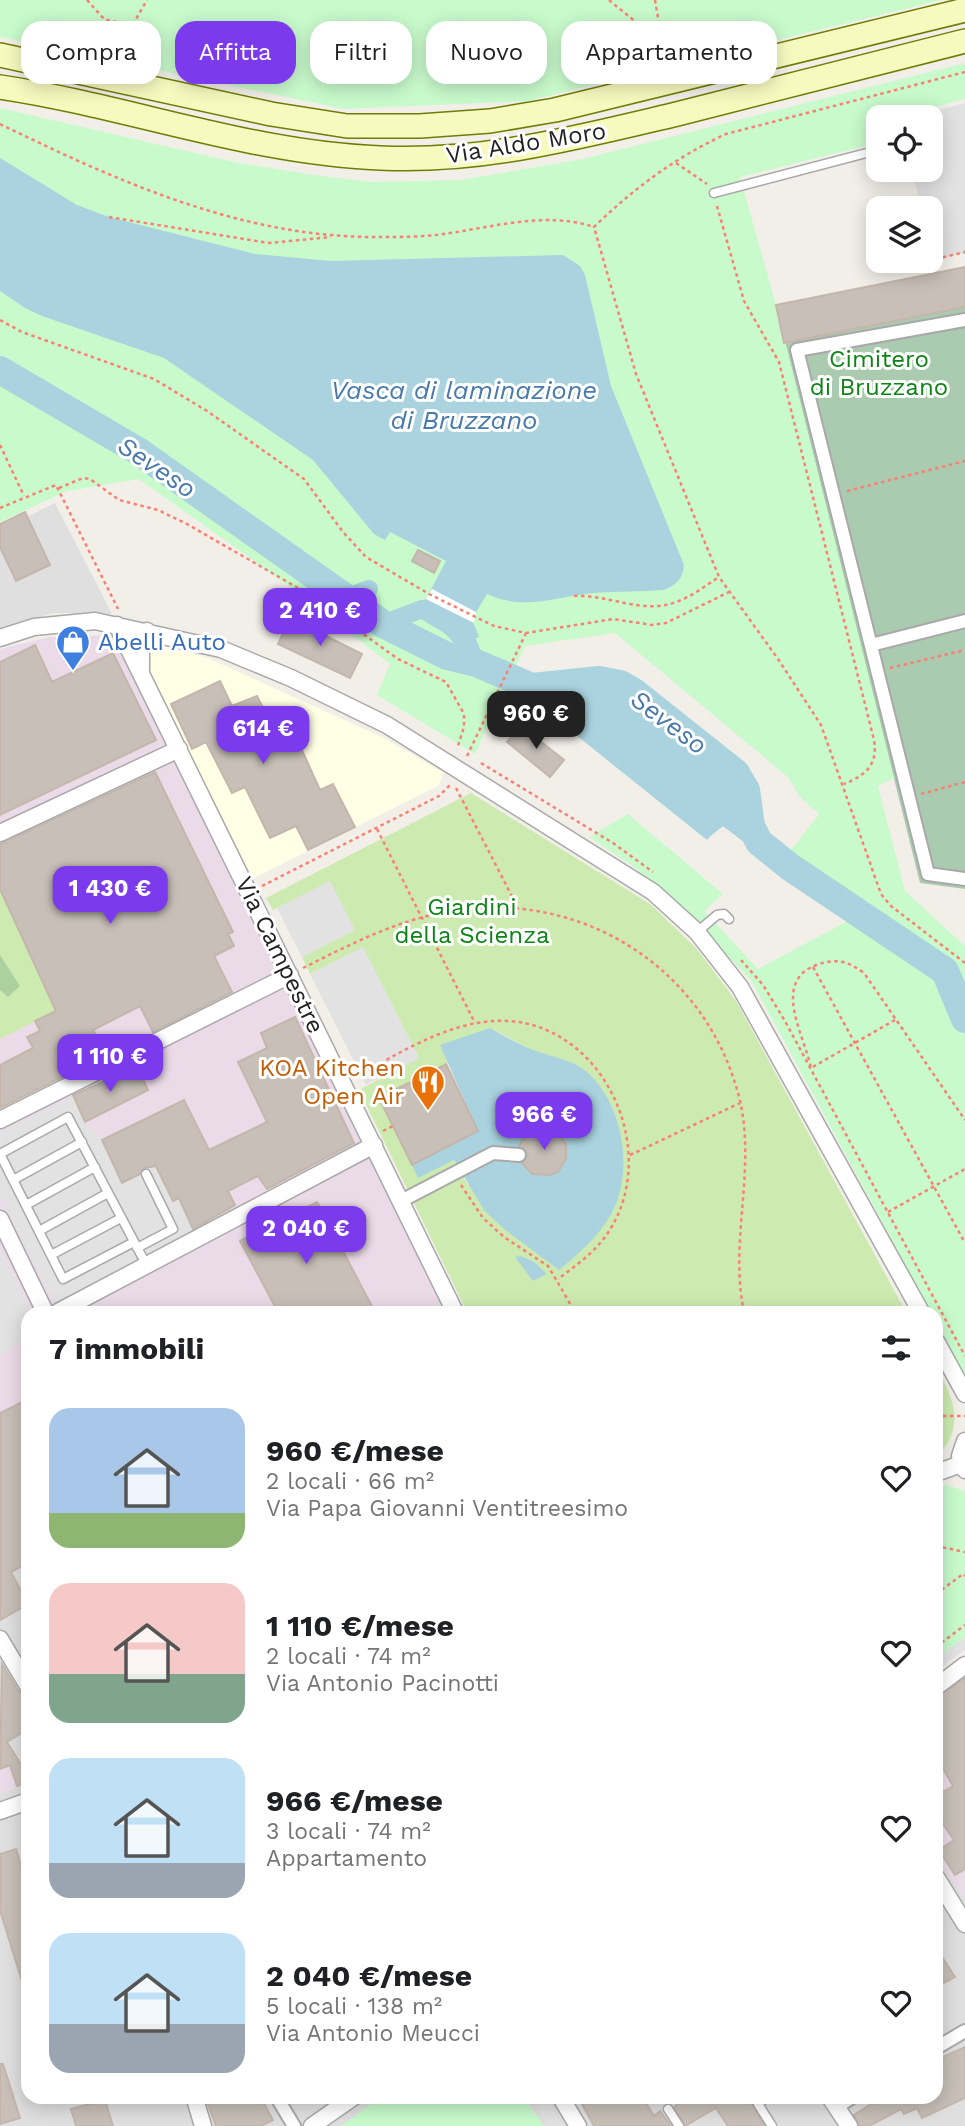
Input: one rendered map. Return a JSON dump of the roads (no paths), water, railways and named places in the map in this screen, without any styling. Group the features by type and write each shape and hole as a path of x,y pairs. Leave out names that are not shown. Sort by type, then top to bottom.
{"main road":[{"name":"Via Aldo Moro","path":"0,55 271,114 347,126 420,127 490,121 555,110 965,10"},
{"name":"Via Aldo Moro","path":"0,87 257,145 381,159 438,158 500,152 584,136 965,41"}],"street":[{"path":"965,320 797,350 928,874 965,879"},
{"path":"871,645 965,621"},
{"path":"1,634 67,622 117,625 221,649 291,678 387,725 457,776 653,892 697,932 740,987 772,1040 918,1306"},
{"name":"Via Campestre","path":"117,625 452,1306"},
{"path":"141,674 141,651 147,631"},
{"path":"0,833 179,749"},
{"path":"0,1120 290,975"},
{"path":"70,1306 374,1145"},
{"path":"401,1201 493,1153 519,1156"},
{"path":"0,1219 42,1306"},
{"path":"943,1354 965,1394"},
{"path":"943,1471 963,1467 961,1447 965,1441"},
{"path":"0,1639 21,1674"},
{"path":"943,1682 965,1665"},
{"path":"0,1811 21,1804"},
{"path":"943,1888 965,1924"},
{"path":"943,2044 965,2031"},
{"path":"196,2104 203,2126"},
{"path":"281,2104 294,2126"},
{"path":"312,2126 344,2104"},
{"path":"565,2104 578,2126"},
{"path":"834,2104 846,2125"}],"lane":[{"path":"714,193 866,153"},
{"path":"697,932 718,915 724,914 729,919"},
{"path":"146,1174 173,1228 136,1245 63,1279 0,1154 68,1117 82,1142 94,1167 121,1218 136,1245 147,1266"},
{"path":"13,1180 82,1142"},
{"path":"26,1205 94,1167"},
{"path":"39,1231 108,1193"},
{"path":"51,1255 121,1218"},
{"path":"758,2104 772,2126"},
{"path":"668,2109 680,2126"}],"water":[{"name":"Vasca di laminazione di Bruzzano","path":"0,158 77,205 109,217 255,254 331,261 563,255 580,266 585,275 611,386 684,565 681,577 664,590 593,593 540,601 514,602 487,594 472,619 479,637 455,646 446,634 420,618 411,605 426,599 446,561 390,532 385,540 374,534 313,460 164,358 42,316 0,291"},
{"path":"600,691 616,693 631,702 717,770 733,787 738,799 738,810 707,840 546,711 559,696"},
{"path":"490,1028 527,1048 565,1060 583,1069 597,1082 616,1117 623,1159 618,1199 599,1231 559,1270 504,1229 484,1210 454,1160 418,1178 412,1165 478,1131 440,1045"},
{"path":"515,1257 533,1261 547,1274 533,1281"}],"waterway":[{"name":"Seveso","path":"0,370 138,451 383,624 447,656 476,663 532,687 599,680 620,684 634,692 736,773 746,790 751,826 759,842 790,867 945,971 965,1019"},
{"path":"345,598 369,589"},
{"path":"383,624 422,609 462,629 476,663"},
{"path":"532,687 573,716"},
{"path":"711,806 759,842"}],"place":[{"name":"Abelli Auto","path":"73,672"},
{"name":"KOA Kitchen Open Air","path":"428,1112"}],"park label":[{"name":"Cimitero di Bruzzano","path":"879,373"},
{"name":"Giardini della Scienza","path":"472,921"}]}
